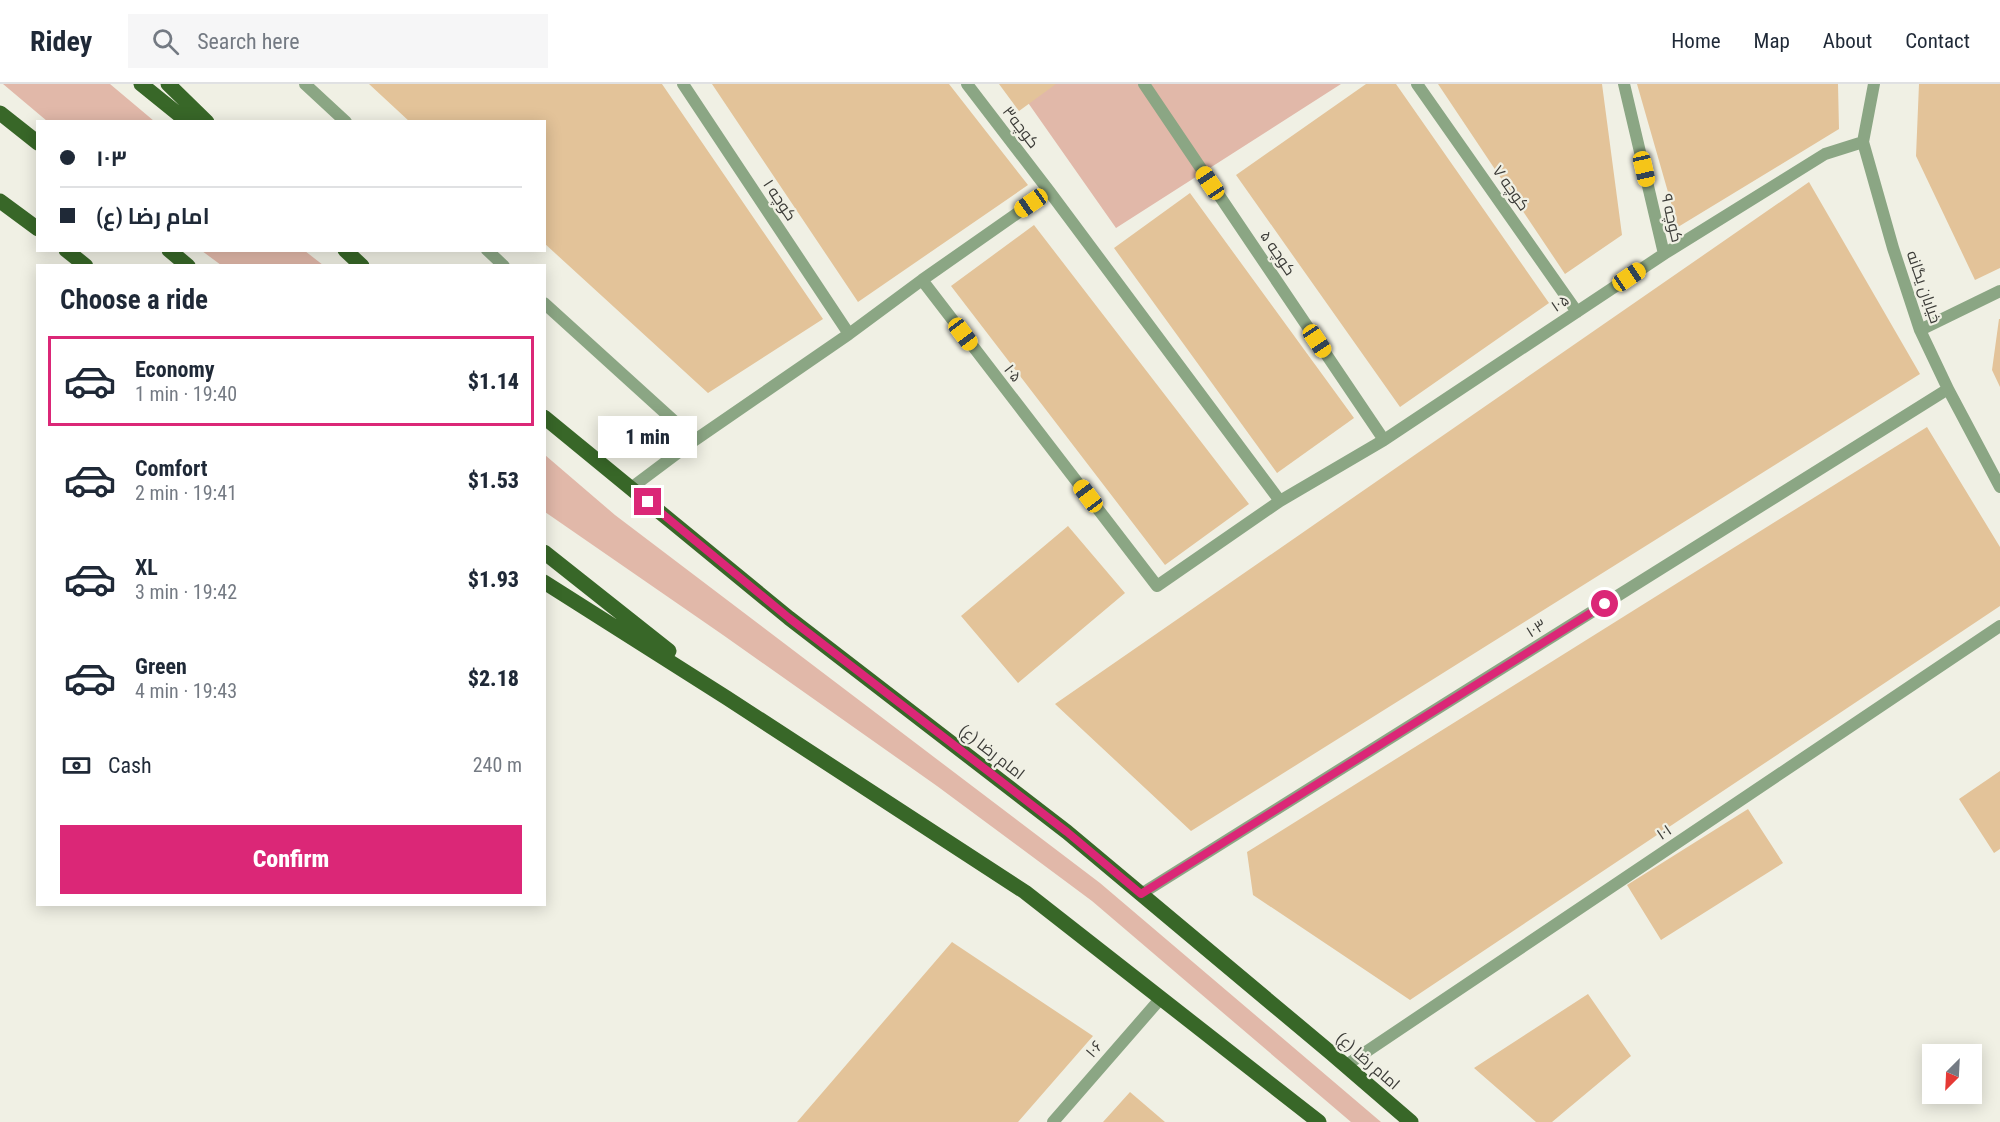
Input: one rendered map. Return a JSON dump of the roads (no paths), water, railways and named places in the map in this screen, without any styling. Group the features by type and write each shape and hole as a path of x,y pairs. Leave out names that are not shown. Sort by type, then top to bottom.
{"main road":[{"path":"141,84 186,120"},
{"path":"168,84 205,120"},
{"path":"0,113 36,141"},
{"path":"0,201 36,228"},
{"path":"68,252 84,264"},
{"path":"171,252 186,264"},
{"path":"347,252 360,264"},
{"name":"امام رضا (ع)","path":"546,419 789,618 1067,832 1410,1122"},
{"path":"546,554 727,698"},
{"path":"546,583 1025,892 1319,1122"}],"street":[{"path":"305,84 344,120"},
{"name":"کوچه ۱","path":"684,84 849,334"},
{"name":"کوچه۳","path":"967,84 1049,191"},
{"name":"کوچه ۵","path":"1144,84 1384,440"},
{"name":"کوچه ۷","path":"1417,84 1577,312"},
{"name":"کوچه ۹","path":"1624,84 1664,254"},
{"name":"خیابان یگانه","path":"1874,84 1863,142 1893,249 1920,330 1948,389 2000,487"},
{"name":"۱۰۵","path":"922,280 1157,586 1280,501 1384,440 1664,254 1825,154 1863,142"},
{"path":"631,488 694,440 849,334 1049,191 1280,501"},
{"path":"489,252 502,264"},
{"path":"1920,330 2000,291"},
{"path":"546,305 694,440"},
{"name":"۱۰۳","path":"1141,894 1948,389"},
{"name":"۱۰۱","path":"1345,1066 2000,626"},
{"name":"۱۰۶","path":"1053,1122 1161,998"}]}
